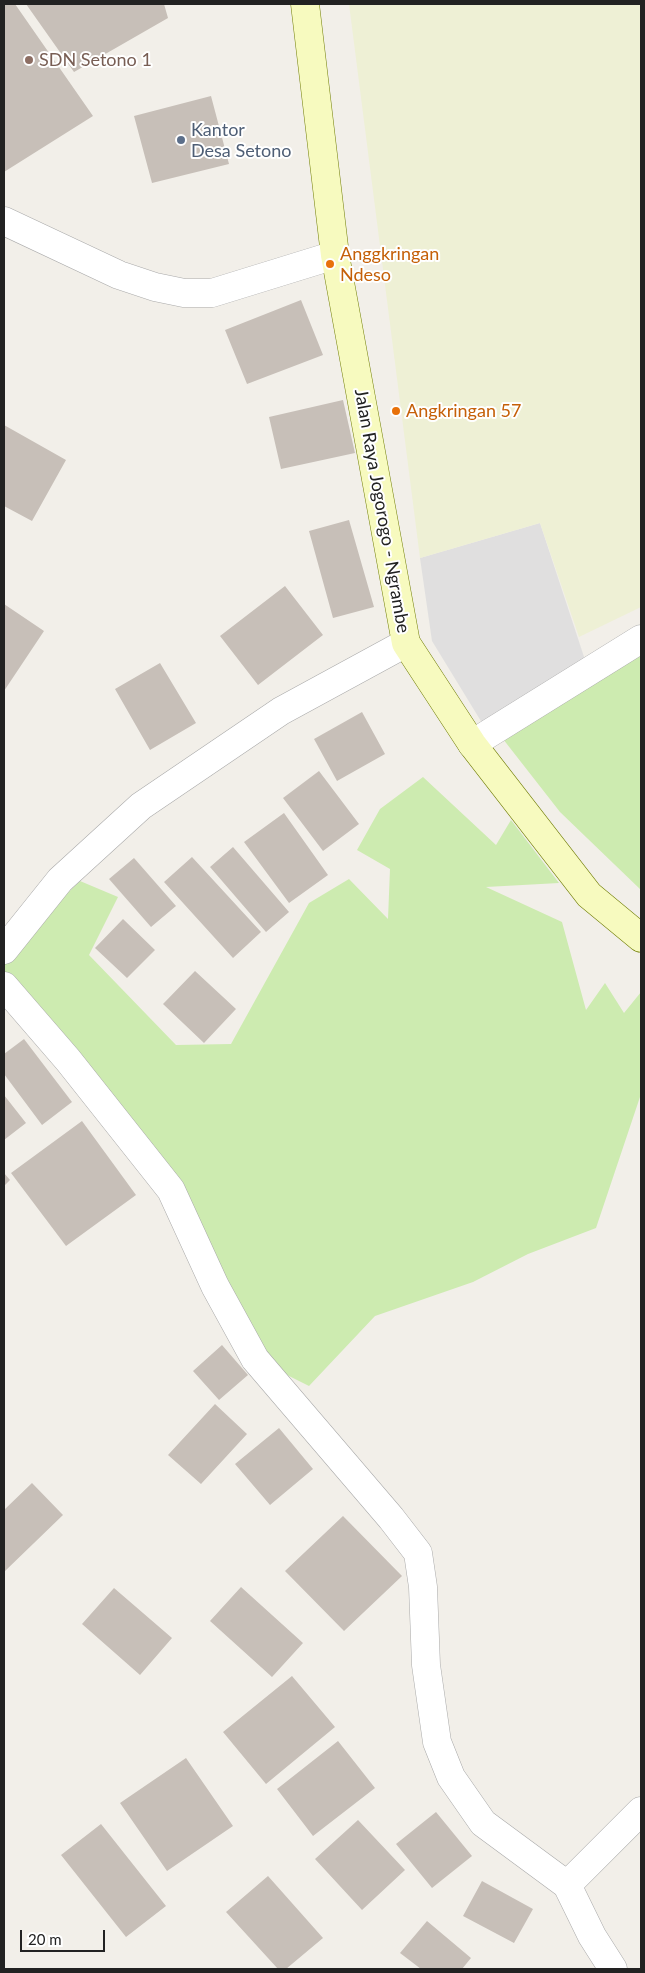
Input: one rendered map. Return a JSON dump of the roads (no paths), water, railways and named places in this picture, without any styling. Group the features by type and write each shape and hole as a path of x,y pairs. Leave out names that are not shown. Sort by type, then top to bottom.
{"main road":[{"name":"Jalan Raya Jogorogo - Ngrambe","path":"305,4 335,255 406,643 472,744 589,895 641,938"}],"street":[{"path":"4,221 119,275 155,287 184,293 212,293 335,255"},
{"path":"472,744 641,639"},
{"path":"4,950 60,880 141,806 281,711 406,643"},
{"path":"4,986 68,1060 171,1190 215,1286 255,1359 391,1518 418,1553 423,1587 426,1665 437,1742 450,1777 483,1823 567,1884 592,1936 614,1969"},
{"path":"567,1884 641,1811"}],"place":[{"name":"SDN Setono 1","path":"29,60"},
{"name":"Kantor Desa Setono","path":"181,140"},
{"name":"Anggkringan Ndeso","path":"330,264"},
{"name":"Angkringan 57","path":"396,411"}]}
